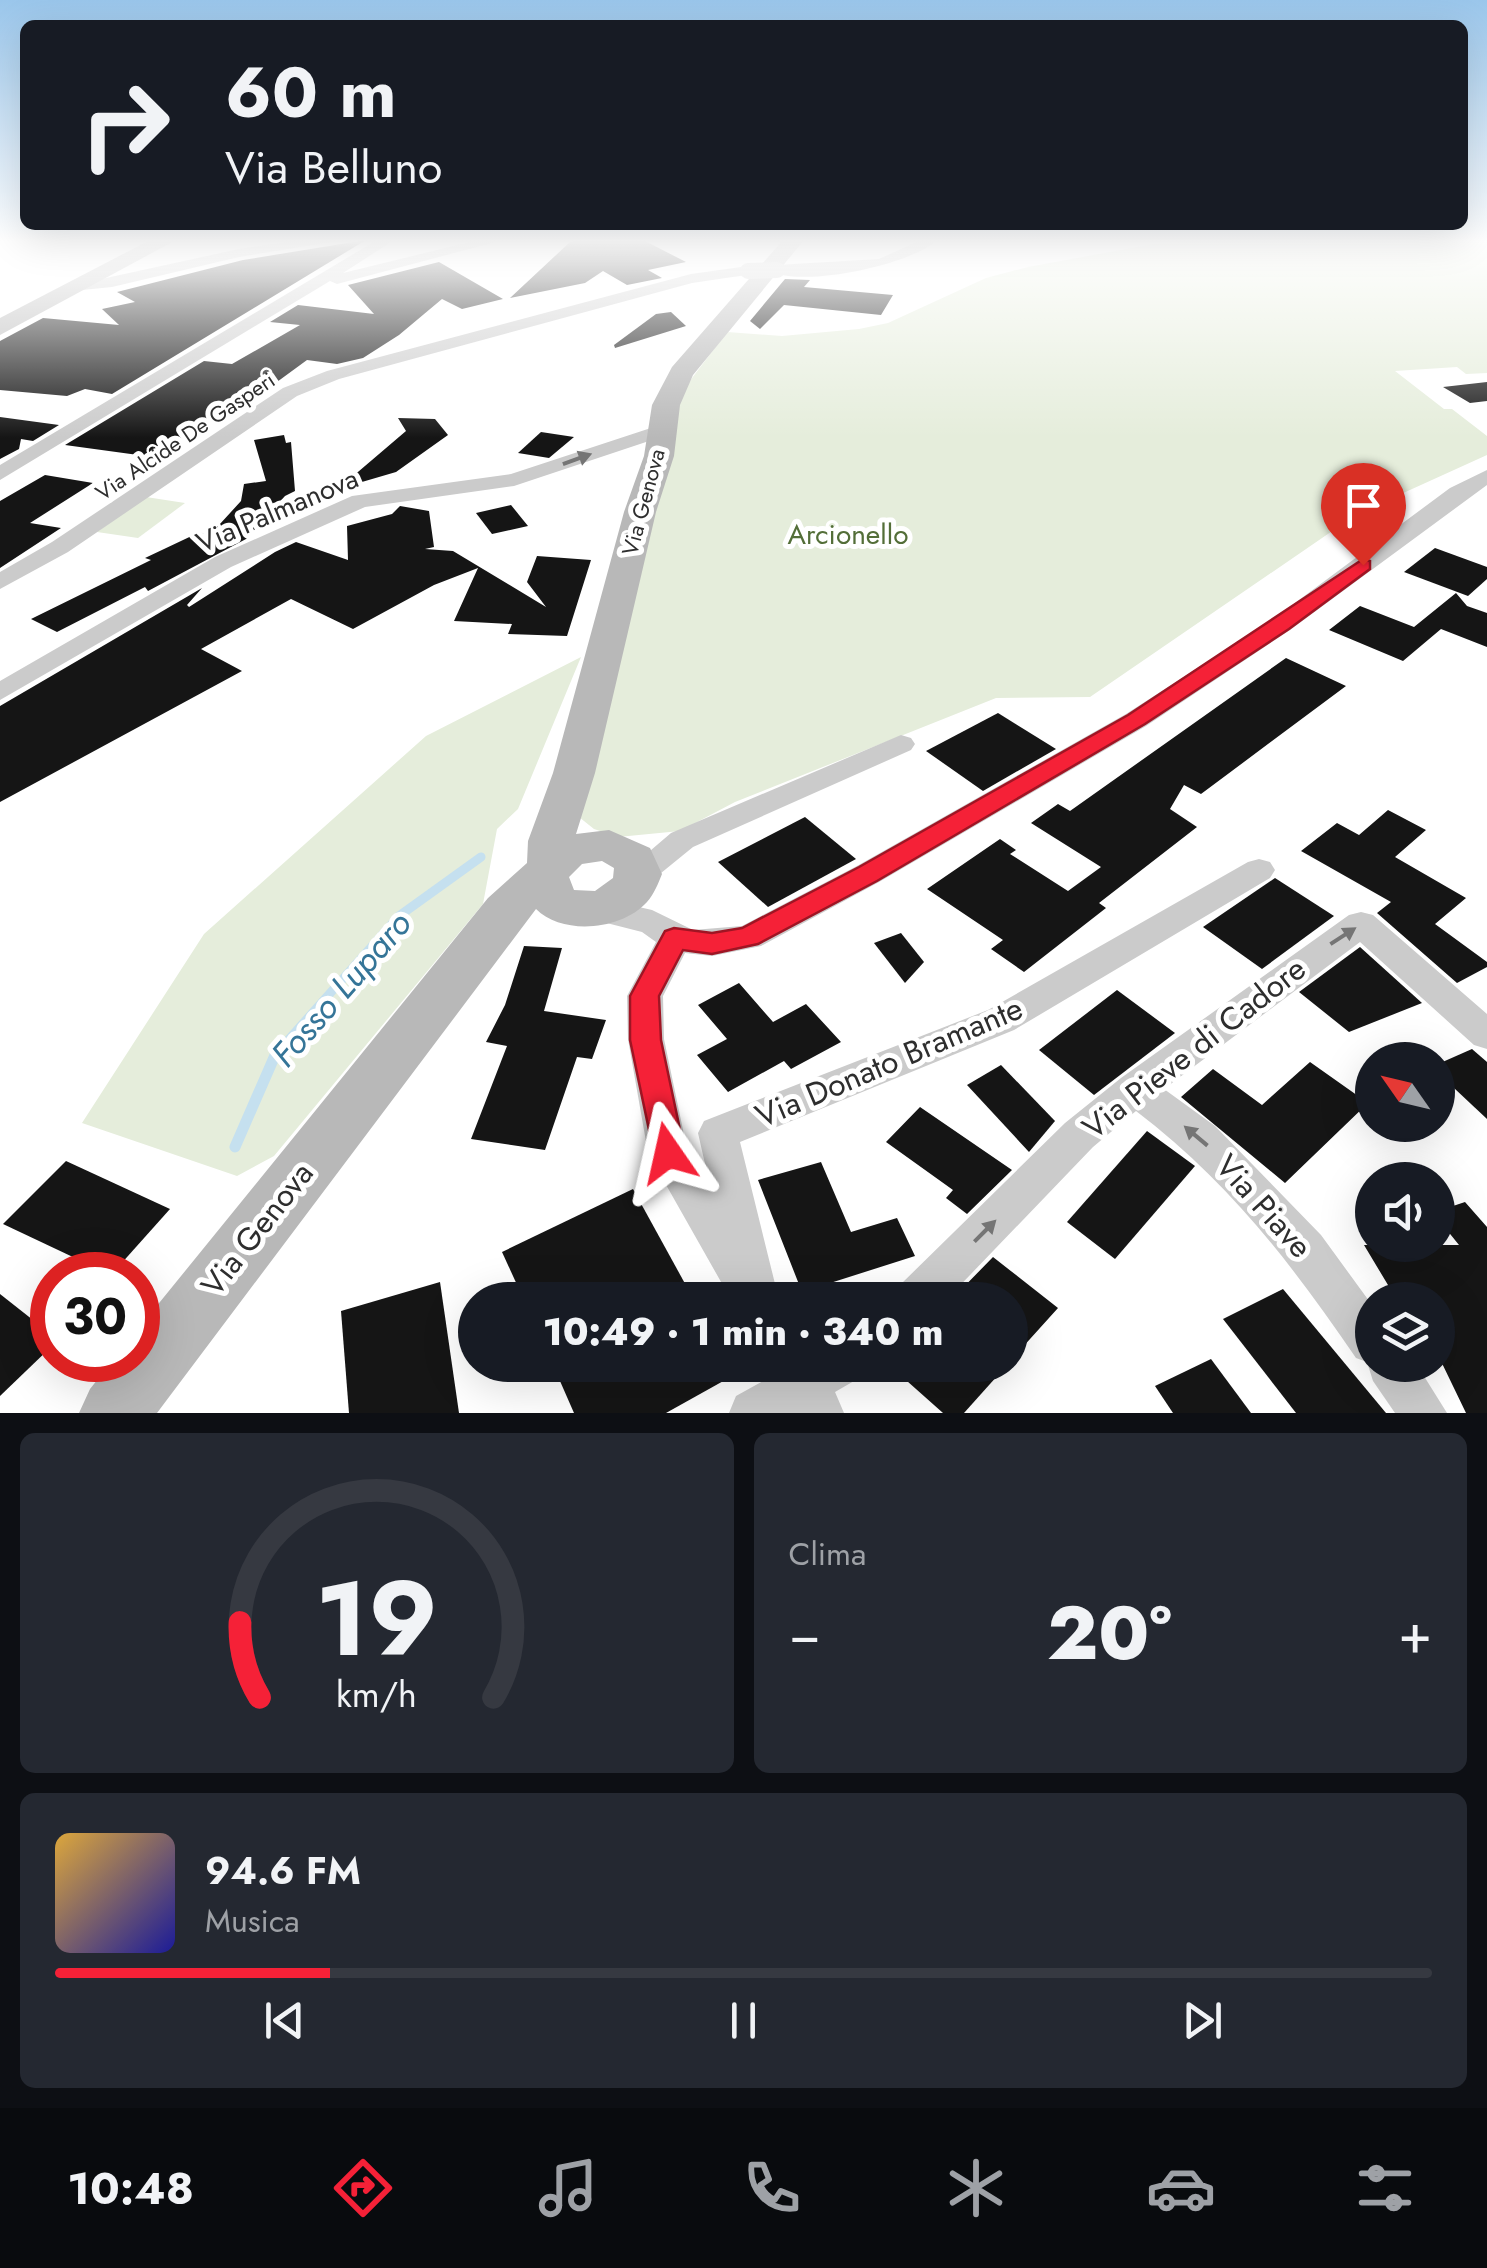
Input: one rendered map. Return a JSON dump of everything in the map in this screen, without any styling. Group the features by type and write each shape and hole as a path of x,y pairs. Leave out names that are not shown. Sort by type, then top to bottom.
{"main road":[{"path":"0,328 42,306"},
{"name":"Via Genova","path":"114,1413 474,949 561,887 551,841 640,512 659,456 666,405 681,373 738,306"},
{"path":"564,803 634,884"},
{"path":"568,850 634,884 622,900 561,887 568,850"}],"street":[{"path":"1,472 278,306"},
{"name":"Via Alcide De Gasperi","path":"0,582 60,547 290,392 334,375 593,306"},
{"name":"Via Palmanova","path":"0,692 223,562 360,502 514,480 660,431"},
{"path":"634,884 712,943 748,937 868,874 1136,720 1282,625 1458,493 1487,476"},
{"path":"634,884 682,840 902,744"},
{"name":"Via Donato Bramante","path":"752,1282 718,1134 1001,1020 1259,870"},
{"path":"634,884 646,1040 668,1153 745,1282"},
{"name":"Via Pieve di Cadore","path":"934,1282 1080,1135 1361,924 1487,1035"},
{"name":"Via Piave","path":"1135,1090 1201,1138 1306,1249 1355,1318"},
{"path":"753,1413 812,1382"},
{"path":"1401,1382 1423,1413"}],"green space":[{"name":"Arcionello","path":"925,306 1487,306 1487,373 1466,374 1457,367 1395,371 1487,436 1487,455 1357,514 1090,697 996,698 735,802 680,831 618,837 594,829 579,817 671,417 689,382 727,332 782,336 888,323"},
{"path":"146,497 185,503 138,538 97,532"},
{"path":"581,657 518,809 497,829 483,904 274,1156 237,1176 82,1123 204,934 426,736"}],"building":[{"path":"257,306 112,394 85,389 67,396 0,390 0,341 43,318 119,325 102,309"},
{"path":"296,306 374,314 367,306 434,306 363,358 337,364 307,360 244,406 243,401 160,458 65,445 204,361 232,364 300,325 270,322"},
{"path":"763,306 783,306 760,329 750,321"},
{"path":"793,306 886,306 881,315"},
{"path":"671,312 686,326 615,348 656,314"},
{"path":"1487,382 1487,401 1470,403 1443,387"},
{"path":"0,417 59,425 33,441 21,439 19,449 0,459"},
{"path":"398,418 435,419 448,435 396,472 338,489 406,431"},
{"path":"541,432 574,437 549,458 518,453"},
{"path":"284,435 286,443 291,442 295,491 285,496 246,539 148,591 145,587 57,632 31,619 200,532 209,536 241,501 244,484 266,481 254,440"},
{"path":"45,475 93,483 30,523 61,528 0,568 0,501"},
{"path":"511,505 528,526 492,534 476,513"},
{"path":"400,506 429,511 434,547 425,549 453,551 546,607 527,582 537,556 591,560 567,636 508,634 512,624 454,621 478,568 434,585 353,629 291,599 201,649 242,671 0,802 0,706 202,588 189,607 296,542 348,560 347,526 392,514"},
{"path":"1435,548 1487,567 1487,579 1468,596 1404,572"},
{"path":"1456,593 1467,606 1487,613 1487,647 1441,629 1403,661 1329,630 1360,606 1414,627"},
{"path":"1286,658 1346,686 1201,794 1184,785 1170,809 1197,827 1099,903 1106,908 1024,972 991,949 1003,940 927,889 1000,839 1016,850 1010,854 1068,891 1101,867 1031,823 1058,804 1070,811"},
{"path":"998,713 1056,749 983,791 926,751"},
{"path":"1388,810 1426,830 1395,857 1466,898 1435,924 1487,962 1487,967 1457,983 1377,913 1391,902 1301,851 1337,823 1359,835"},
{"path":"805,817 856,859 768,907 718,862"},
{"path":"1275,878 1334,916 1262,969 1203,927"},
{"path":"901,933 924,962 905,983 874,943"},
{"path":"524,946 562,948 544,1011 606,1020 592,1059 577,1057 545,1150 471,1139 507,1046 486,1042 505,1005"},
{"path":"1360,947 1422,1003 1349,1032 1299,992"},
{"path":"739,983 773,1022 806,1004 841,1042 791,1069 784,1061 728,1092 697,1055 727,1039 698,1005"},
{"path":"1117,990 1175,1033 1094,1095 1039,1050"},
{"path":"1472,1049 1487,1062 1487,1119 1455,1089 1455,1056"},
{"path":"1310,1062 1355,1094 1355,1116 1285,1183 1181,1097 1213,1069 1262,1105"},
{"path":"1001,1065 1055,1121 1029,1152 967,1085"},
{"path":"920,1107 1012,1170 967,1214 946,1198 953,1190 886,1142"},
{"path":"1147,1131 1195,1166 1115,1259 1067,1222"},
{"path":"66,1161 170,1209 132,1252 62,1252 3,1224"},
{"path":"821,1162 851,1232 897,1218 915,1256 833,1282 798,1282 758,1180"},
{"path":"633,1189 684,1282 516,1282 502,1252"},
{"path":"1465,1202 1487,1227 1487,1413 1466,1413 1451,1382 1455,1382 1455,1282 1386,1282 1374,1262 1455,1262 1455,1245 1459,1245 1455,1240 1455,1205"},
{"path":"993,1257 1025,1282 969,1282"},
{"path":"440,1282 459,1413 349,1413 341,1311"},
{"path":"1028,1284 1058,1308 1028,1341"},
{"path":"1283,1289 1355,1376 1355,1382 1360,1382 1386,1413 1296,1413 1223,1319"},
{"path":"0,1294 30,1318 30,1367 0,1396"},
{"path":"1211,1359 1251,1413 1173,1413 1155,1386"},
{"path":"560,1382 722,1382 666,1413 574,1413"},
{"path":"908,1382 992,1382 964,1413 943,1413"}],"waterway":[{"name":"Fosso Luparo","path":"275,1054 399,916 481,857"},
{"name":"Fosso Luparo","path":"235,1147 275,1054"}],"route":[{"path":"668,1153 646,1040 644,996 674,938 712,943 748,937 868,874 1136,720 1282,625 1363,565"}]}
